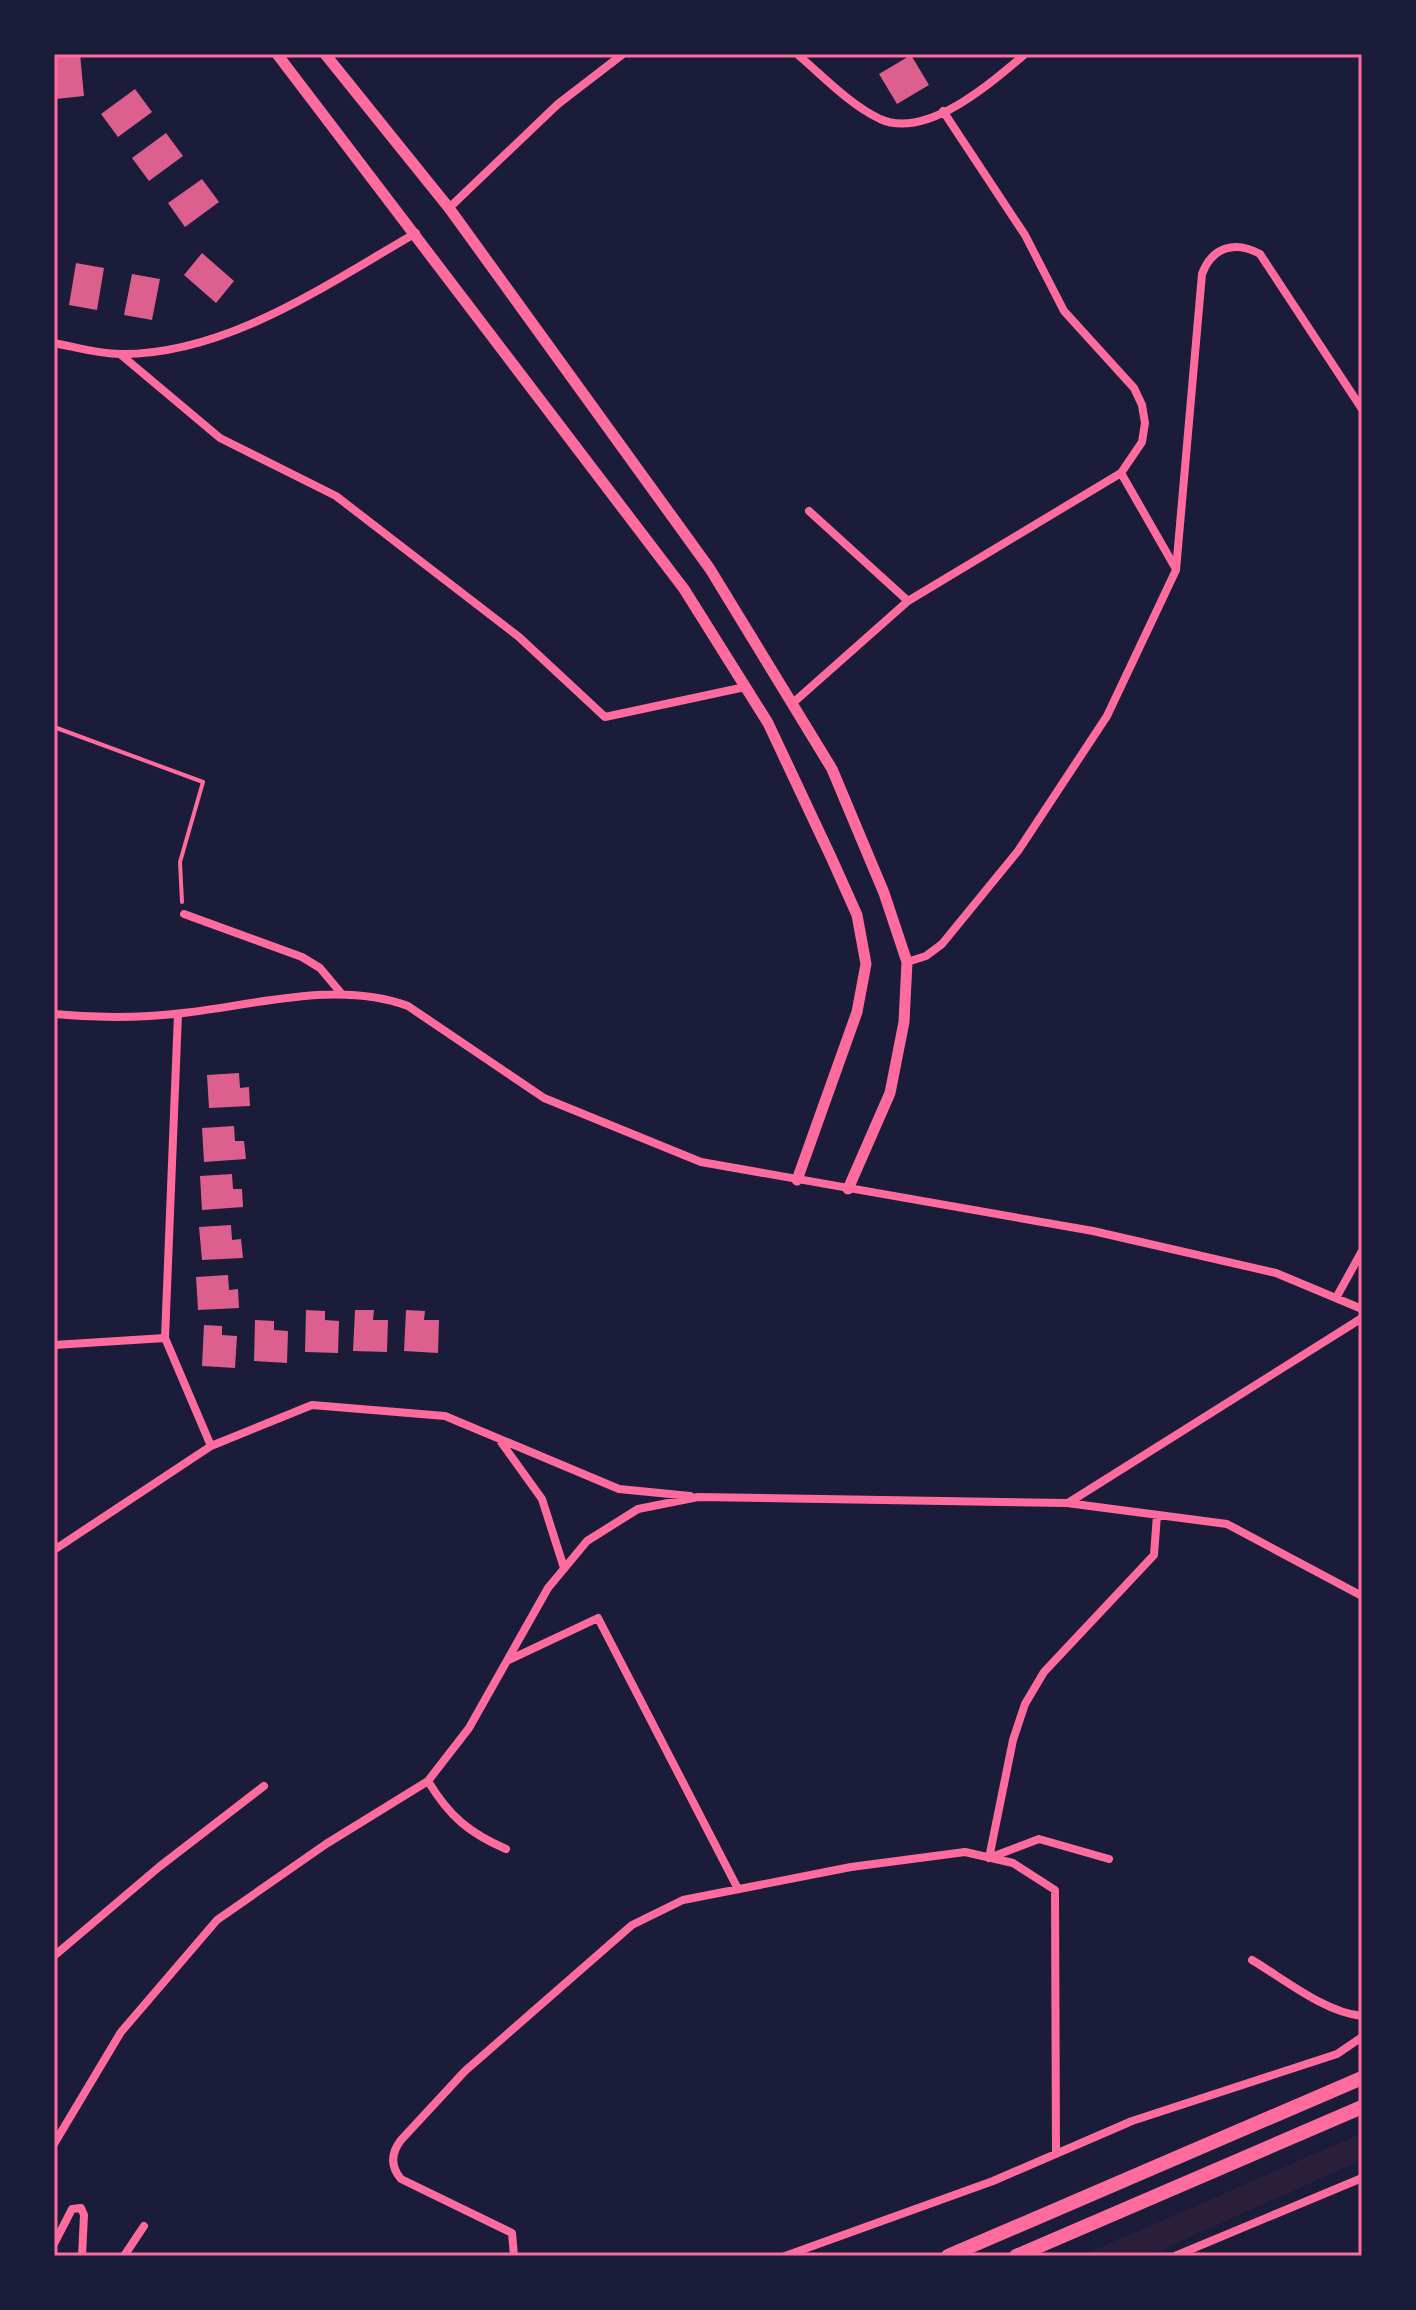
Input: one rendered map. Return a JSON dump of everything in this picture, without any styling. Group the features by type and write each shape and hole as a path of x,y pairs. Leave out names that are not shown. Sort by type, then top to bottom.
{"highway":[{"path":"948,2256 1362,2078"},
{"path":"1016,2256 1362,2107"}],"street":[{"path":"277,54 684,589 768,723 857,915 866,964 857,1012 797,1180"},
{"path":"325,54 449,208 710,569 794,702 832,769 884,893 907,962 904,1022 890,1093 848,1189"},
{"path":"449,208 558,104 623,54"},
{"path":"797,54 862,109 883,120 905,124 928,120 993,82 1025,54"},
{"path":"794,702 908,601 1121,473 1138,450 1145,423 1142,405 1134,388 1064,311 1025,235 943,111"},
{"path":"54,343 120,354 197,345 284,307 416,233"},
{"path":"907,962 926,956 942,944 1018,851 1107,716 1176,570 1202,274 1214,253 1237,246 1260,254 1362,409"},
{"path":"120,354 220,438 336,496 519,637 605,717 745,687"},
{"path":"1121,473 1176,570"},
{"path":"809,511 908,601"},
{"path":"184,914 302,957 320,968 341,993"},
{"path":"54,1014 178,1014 341,993 365,994 408,1006 544,1098 701,1162 1093,1231 1276,1273 1362,1309"},
{"path":"178,1014 165,1338 211,1446"},
{"path":"1336,1298 1362,1251"},
{"path":"1067,1503 1362,1318"},
{"path":"54,1345 165,1338"},
{"path":"54,1550 211,1446 312,1405 445,1416 619,1489 698,1497 1067,1503 1227,1524 1362,1596"},
{"path":"499,1441 542,1499 564,1568"},
{"path":"54,2144 121,2032 217,1920 326,1844 428,1781 469,1728 548,1588 587,1541 638,1509 698,1497"},
{"path":"989,1858 1013,1740 1025,1704 1044,1672 1154,1555 1157,1515"},
{"path":"508,1661 598,1618 738,1889"},
{"path":"428,1781 446,1812 473,1835 506,1849"},
{"path":"54,1956 264,1786"},
{"path":"989,1858 1039,1839 1109,1859"},
{"path":"514,2256 512,2233 401,2179 393,2164 396,2147 465,2071 632,1925 683,1900 851,1867 965,1852 1013,1863 1055,1890 1056,2154"},
{"path":"1252,1960 1301,1989 1351,2014 1362,2016"},
{"path":"785,2256 993,2181 1132,2121 1337,2054 1362,2037"},
{"path":"1175,2256 1362,2178"},
{"path":"54,2244 72,2209 81,2208 84,2215 82,2256"},
{"path":"124,2256 144,2226"}],"path":[{"path":"54,727 203,782 180,862 184,914"}],"shaded area":[{"path":"1362,2133 1362,2160 1148,2256 1081,2256"}],"building":[{"path":"80,54 84,96 56,99 54,57"},
{"path":"911,55 929,85 897,104 879,74"},
{"path":"135,89 152,112 118,137 101,114"},
{"path":"166,133 183,156 149,181 132,158"},
{"path":"202,179 219,202 185,227 168,203"},
{"path":"202,253 234,281 216,303 184,275"},
{"path":"76,263 104,268 97,310 69,305"},
{"path":"132,274 160,279 152,320 124,315"},
{"path":"239,1073 240,1088 249,1087 250,1106 209,1108 207,1075"},
{"path":"234,1126 235,1141 244,1141 246,1159 204,1162 202,1128"},
{"path":"232,1174 233,1189 242,1189 243,1207 202,1210 200,1176"},
{"path":"231,1225 232,1240 241,1239 243,1258 202,1260 199,1227"},
{"path":"228,1275 229,1290 238,1289 239,1308 198,1310 196,1277"},
{"path":"306,1310 325,1311 325,1320 339,1321 338,1353 305,1352"},
{"path":"355,1310 374,1310 373,1320 388,1320 387,1352 353,1351"},
{"path":"406,1310 425,1311 424,1320 439,1320 438,1353 404,1351"},
{"path":"255,1320 274,1321 274,1330 288,1331 287,1363 254,1361"},
{"path":"204,1325 222,1326 222,1335 237,1336 235,1368 202,1366"}]}
